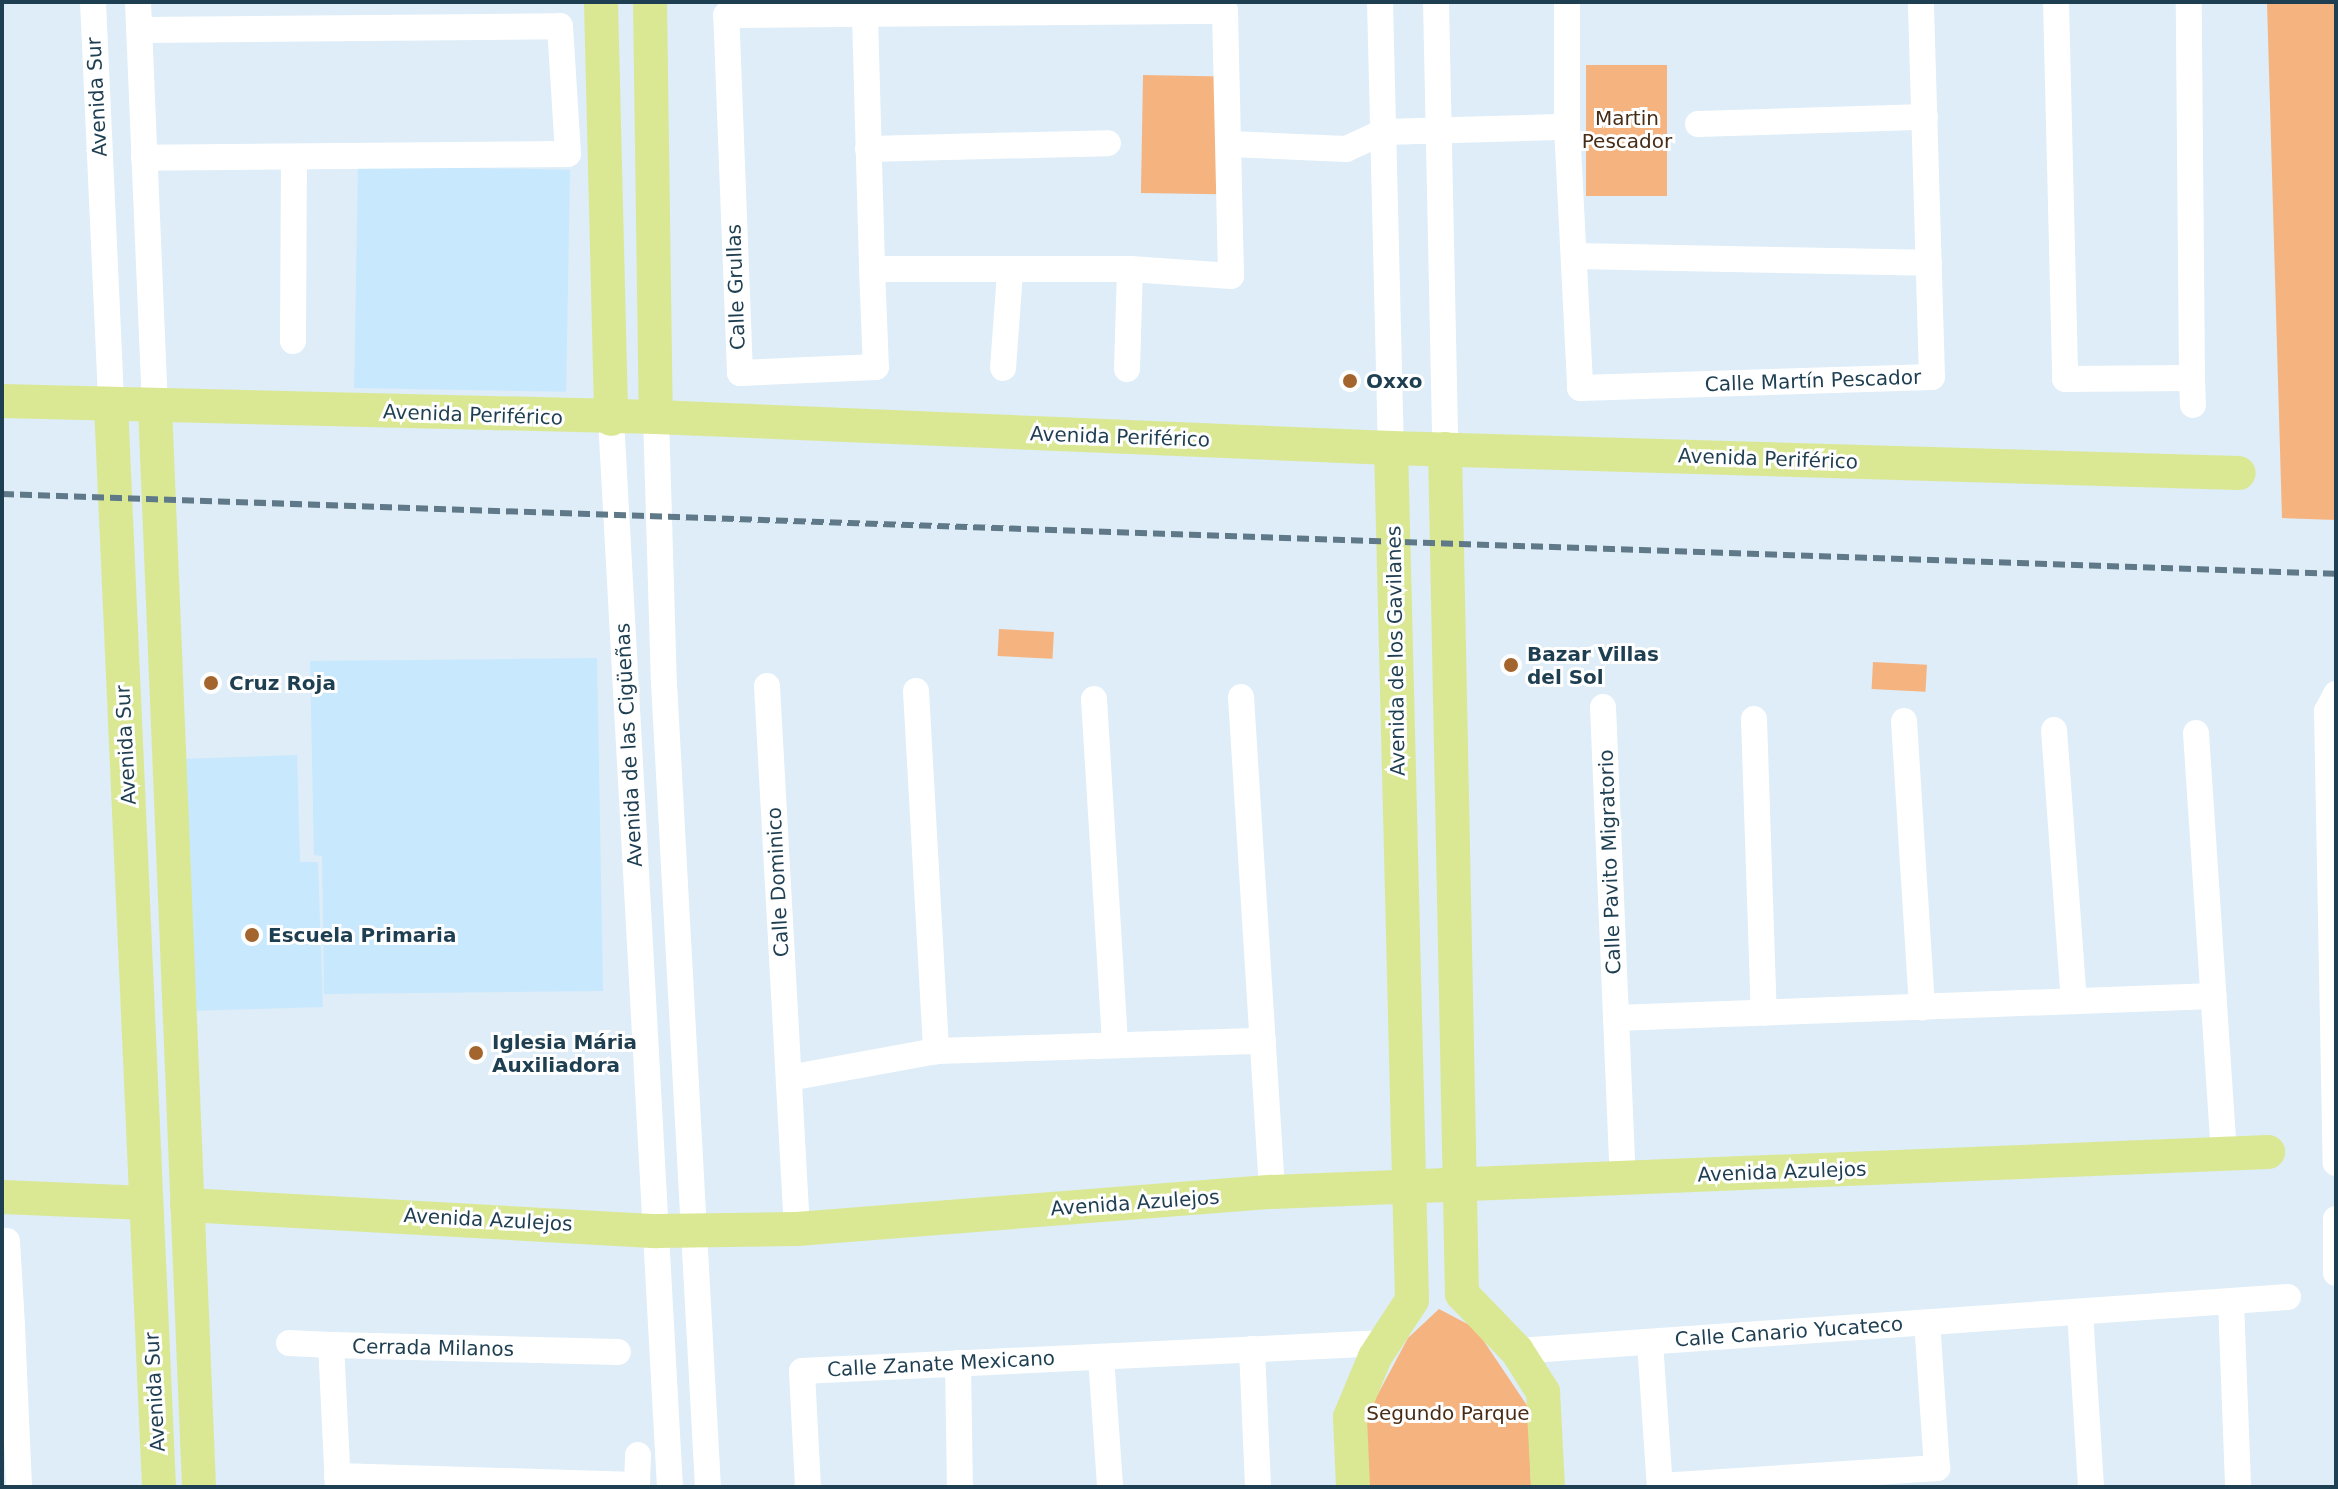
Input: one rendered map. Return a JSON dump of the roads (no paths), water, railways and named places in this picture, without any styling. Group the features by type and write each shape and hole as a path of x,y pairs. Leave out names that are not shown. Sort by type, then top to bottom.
{"main road":[{"name":"Avenida de las Cigüeñas","path":"601,2 611,419"},
{"name":"Avenida de las Cigüeñas","path":"650,2 656,417"},
{"name":"Avenida Periférico","path":"2,401 611,419 656,417 1391,448 2239,473"},
{"name":"Avenida Sur","path":"111,405 159,1487"},
{"name":"Avenida Sur","path":"155,406 199,1487"},
{"name":"Avenida de los Gavilanes","path":"1391,448 1412,1300"},
{"path":"1445,449 1462,1294 1517,1351 1543,1392 1548,1487"},
{"path":"1396,644 1449,643"},
{"path":"122,669 165,668"},
{"name":"Avenida Azulejos","path":"187,1205 656,1231 797,1229 1272,1192 2268,1152"},
{"name":"Avenida Azulejos","path":"2,1197 146,1203"},
{"path":"1353,1487 1350,1417 1384,1343 1412,1300 1462,1294"}],"street":[{"name":"Avenida Sur","path":"93,2 111,405"},
{"name":"Avenida Sur","path":"138,2 155,406"},
{"name":"Avenida de los Gavilanes","path":"1380,2 1391,448"},
{"path":"1436,2 1445,449"},
{"name":"Calle Martín Pescador","path":"1567,2 1567,127 1580,388 1933,388 1921,2"},
{"path":"2056,2 2065,379 2192,378"},
{"path":"2189,2 2193,405"},
{"name":"Calle Grullas","path":"865,16 868,149 872,269 876,367 740,373 726,8 865,16 1225,7 1230,144 1231,276 1130,269 1010,272 872,269"},
{"path":"139,30 560,26 568,154 144,158"},
{"path":"1698,124 1925,117"},
{"path":"1230,144 1346,149 1383,132 1567,127"},
{"path":"868,149 1108,143"},
{"path":"293,341 294,157"},
{"path":"1574,256 1929,263"},
{"path":"1127,369 1130,269"},
{"path":"1003,368 1010,272"},
{"name":"Avenida de las Cigüeñas","path":"656,417 664,683 708,1487"},
{"name":"Avenida de las Cigüeñas","path":"611,419 670,1487"},
{"name":"Calle Dominico","path":"767,686 797,1229"},
{"path":"916,691 936,1051"},
{"path":"2336,694 2327,711 2336,1163"},
{"path":"1241,697 1272,1192"},
{"path":"1094,699 1115,1045"},
{"name":"Calle Pavito Migratorio","path":"1603,707 1623,1178"},
{"path":"1754,719 1764,1013"},
{"path":"1904,721 1922,1007"},
{"path":"2054,730 2074,1001"},
{"path":"2196,733 2224,1154"},
{"path":"1616,1018 2214,996"},
{"path":"789,1078 936,1051 1263,1041"},
{"name":"Avenida Azulejos","path":"146,1203 187,1205"},
{"path":"2336,1219 2336,1273"},
{"path":"7,1241 7,1326 19,1487"},
{"name":"Calle Canario Yucateco","path":"1517,1351 2288,1297"},
{"path":"2231,1302 2238,1487"},
{"path":"2080,1312 2091,1487"},
{"name":"Calle Canario Yucateco","path":"1650,1342 1660,1487 1937,1468 1927,1323"},
{"path":"289,1343 331,1345"},
{"name":"Calle Zanate Mexicano","path":"808,1487 802,1371 1384,1343"},
{"name":"Cerrada Milanos","path":"618,1352 331,1345 338,1481 637,1485 638,1455"},
{"path":"1252,1349 1258,1487"},
{"path":"1101,1357 1110,1487"},
{"path":"958,1363 960,1487"}],"railway":[{"path":"2,494 2336,574"}],"place":[{"name":"Oxxo","path":"1350,381"},
{"name":"Bazar Villas del Sol","path":"1511,665"},
{"name":"Cruz Roja","path":"211,683"},
{"name":"Escuela Primaria","path":"252,935"},
{"name":"Iglesia Mária Auxiliadora","path":"476,1053"}],"park label":[{"name":"Martin Pescador","path":"1627,130"},
{"name":"Segundo Parque","path":"1448,1413"}]}
